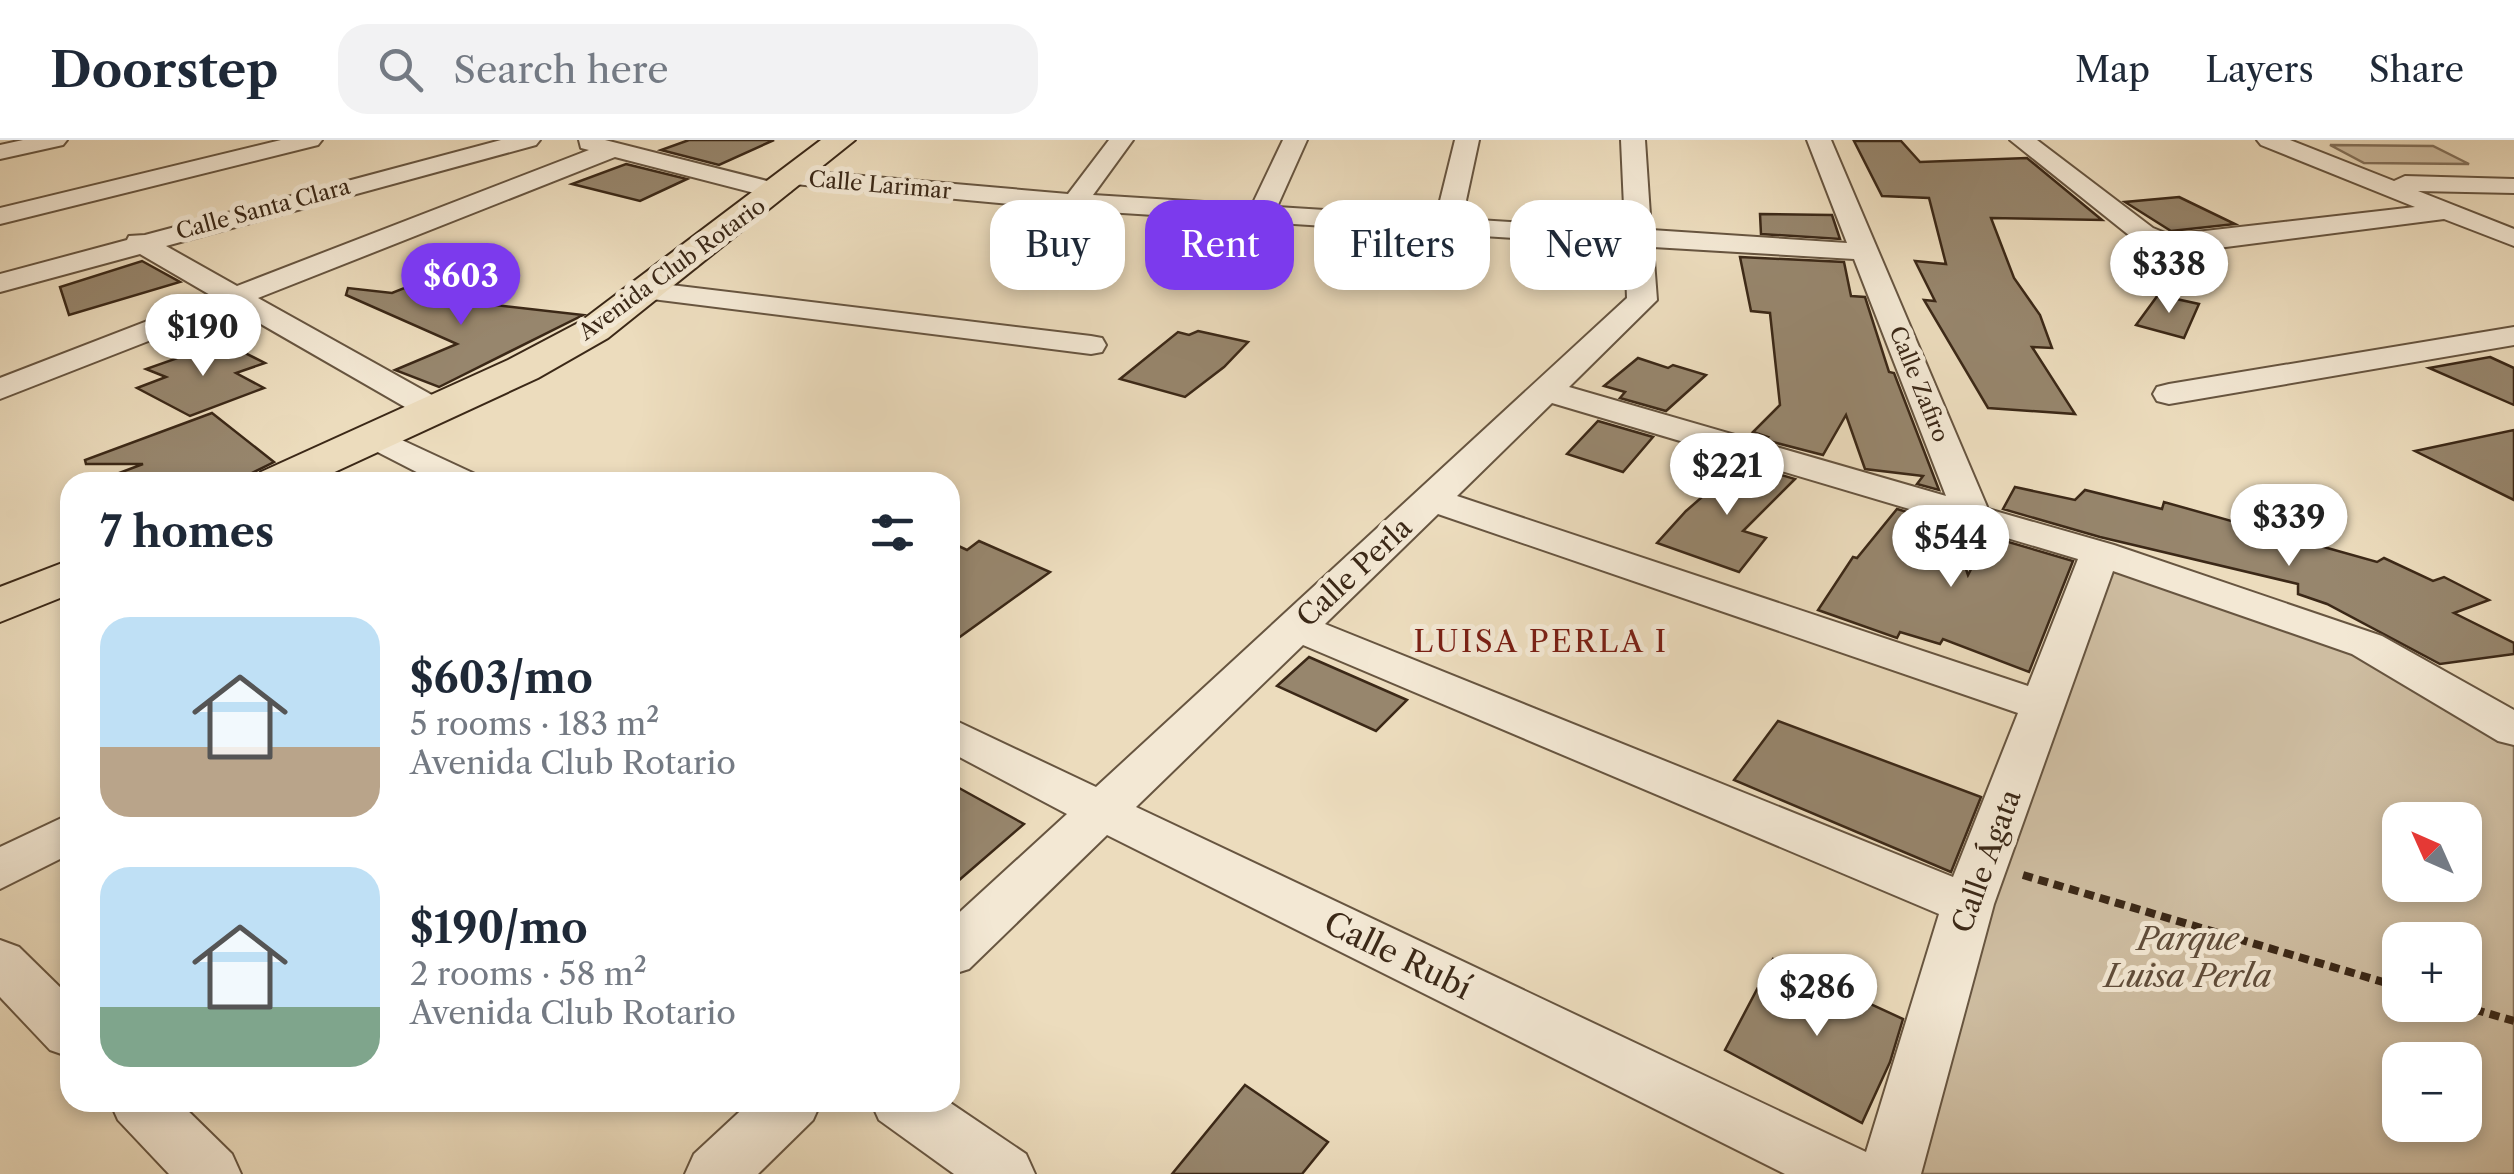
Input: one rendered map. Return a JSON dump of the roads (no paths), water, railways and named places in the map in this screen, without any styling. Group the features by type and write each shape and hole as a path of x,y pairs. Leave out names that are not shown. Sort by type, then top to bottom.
{"main road":[{"name":"Avenida Club Rotario","path":"300,472 436,410 594,330 840,140"},
{"path":"0,606 60,579"}],"street":[{"path":"0,152 54,140"},
{"path":"0,216 310,140"},
{"name":"Calle Santa Clara","path":"0,283 138,242 528,140"},
{"name":"Calle Larimar","path":"576,140 786,184 1043,200"},
{"path":"1076,200 1121,140"},
{"path":"1267,200 1295,140"},
{"path":"1453,200 1466,140"},
{"name":"Calle Perla","path":"1632,140 1637,200"},
{"name":"Calle Zafiro","path":"1819,140 1972,518"},
{"path":"2022,140 2144,234 2166,243 2187,244 2447,211"},
{"path":"2271,141 2514,238"},
{"path":"184,148 279,204"},
{"path":"0,389 613,149"},
{"path":"2375,182 2514,186"},
{"name":"Calle Larimar","path":"1656,239 1865,252"},
{"path":"138,242 436,410"},
{"path":"646,290 1091,345"},
{"name":"Calle Perla","path":"960,945 1642,300 1642,290"},
{"path":"2168,394 2514,336"},
{"path":"1546,391 2100,553 2367,645 2514,730"},
{"path":"376,438 442,472"},
{"path":"1431,499 2043,706"},
{"name":"Calle Ágata","path":"1890,1174 1976,884 2100,553"},
{"path":"1296,627 1976,884"},
{"name":"Calle Rubí","path":"960,739 1848,1174"},
{"path":"0,870 60,837"},
{"path":"0,962 60,1022"},
{"path":"149,1112 210,1174"},
{"path":"716,1174 781,1112"},
{"path":"914,1112 1004,1174"}],"district":[{"name":"LUISA PERLA I","path":"1541,641"}],"park label":[{"name":"Parque Luisa Perla","path":"2188,956"}]}
